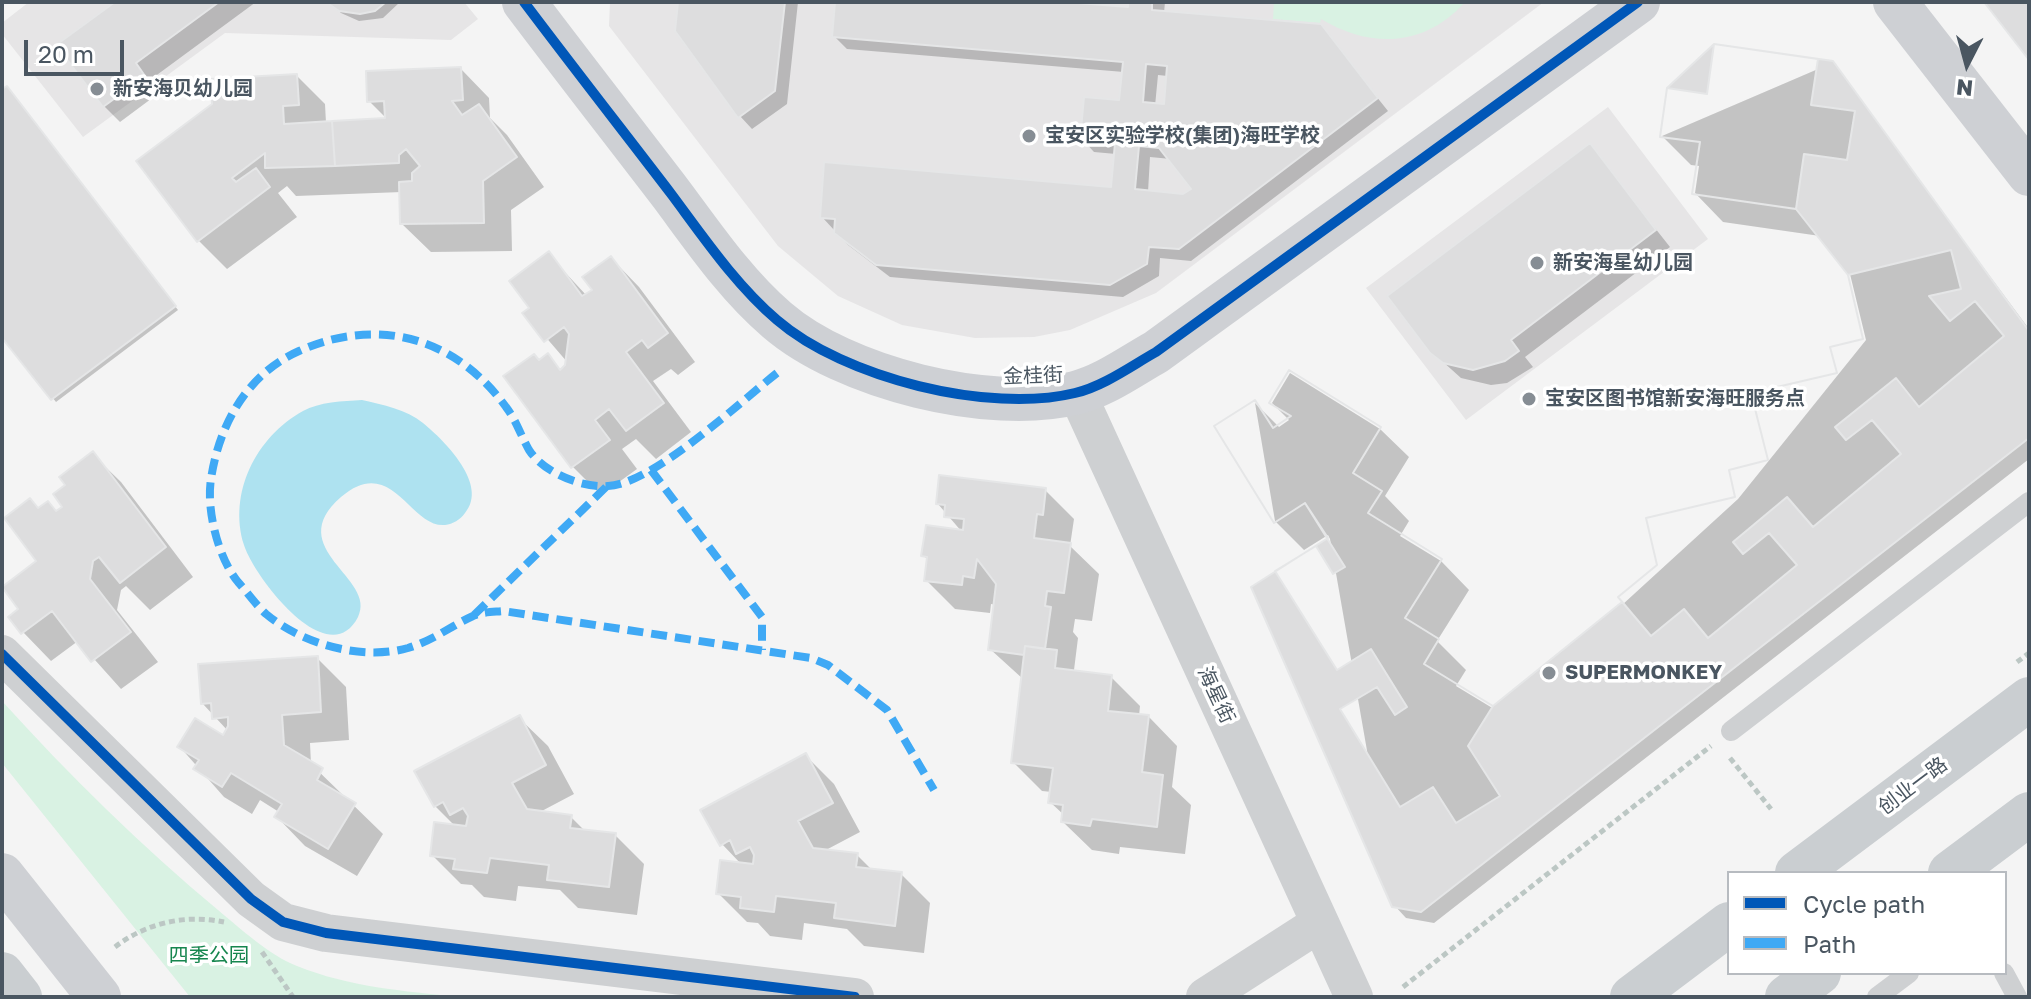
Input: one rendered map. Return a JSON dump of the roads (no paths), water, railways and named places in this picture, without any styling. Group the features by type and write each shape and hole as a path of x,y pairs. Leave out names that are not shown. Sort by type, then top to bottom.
{"main road":[{"name":"创业一路","path":"1800,871 2029,699"},
{"path":"1953,871 2029,814"},
{"path":"1632,997 1727,926"},
{"path":"2,974 20,997"},
{"path":"1787,997 1816,975"}],"street":[{"name":"金桂街","path":"524,2 730,271 777,321 832,357 881,376 932,389 1034,398 1077,393 1156,352 1638,2"},
{"path":"1895,2 2029,174"},
{"name":"海星街","path":"1077,393 1354,997"},
{"path":"2,654 251,899 283,922 326,933 855,997"},
{"path":"2,875 99,997"},
{"path":"1205,997 1320,923"}],"lane":[{"path":"1724,736 2029,502"},
{"path":"1877,997 1906,975"},
{"path":"2005,975 2017,997"}],"water":[{"path":"362,400 402,411 432,431 461,464 472,490 471,502 461,518 445,525 421,516 387,487 374,483 359,486 341,497 325,515 321,532 325,548 355,589 361,603 358,617 345,632 329,634 311,628 293,614 261,577 244,545 240,506 243,487 259,451 286,422 316,406"}],"place":[{"name":"新安海贝幼儿园","path":"97,89"},
{"name":"宝安区实验学校(集团)海旺学校","path":"1029,136"},
{"name":"新安海星幼儿园","path":"1537,263"},
{"name":"宝安区图书馆新安海旺服务点","path":"1529,399"},
{"name":"SUPERMONKEY","path":"1549,673"}],"park label":[{"name":"四季公园","path":"209,956"}]}
